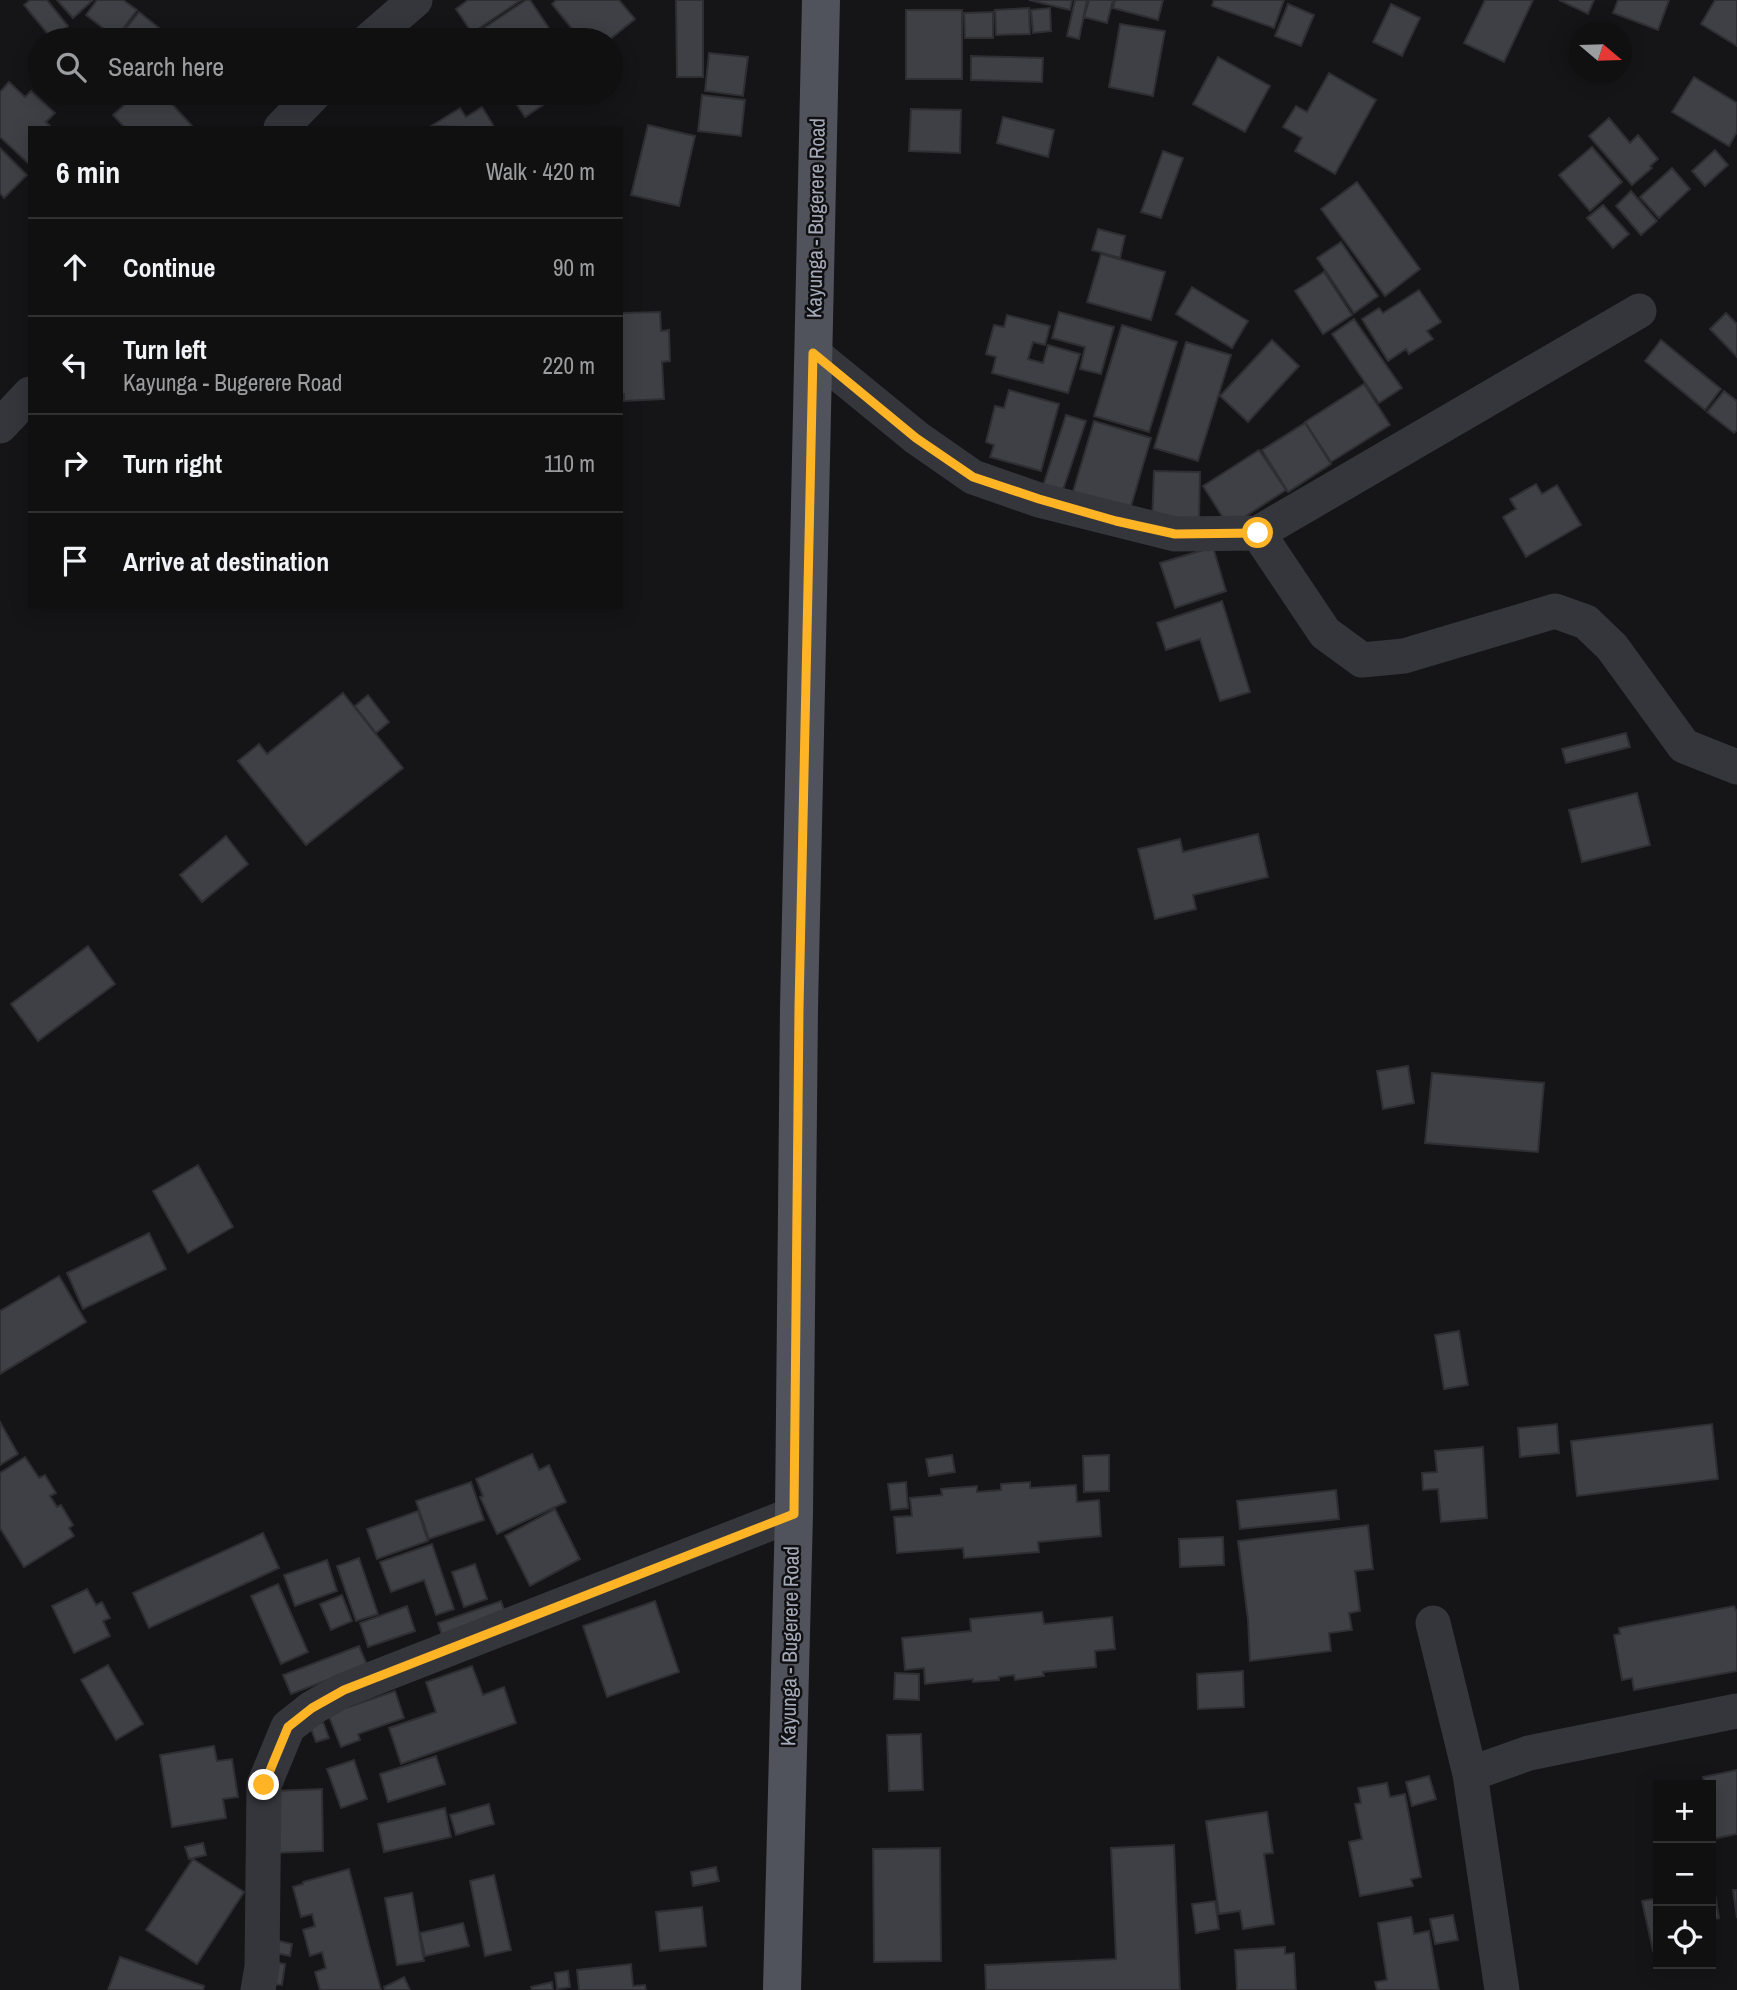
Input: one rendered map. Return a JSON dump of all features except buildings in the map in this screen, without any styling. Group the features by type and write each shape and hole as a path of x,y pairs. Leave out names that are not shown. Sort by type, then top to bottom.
{"main road":[{"name":"Kayunga - Bugerere Road","path":"782,1990 794,1514 799,1008 821,0"}],"street":[{"path":"383,28 415,0"},
{"path":"283,126 303,105"},
{"path":"813,353 916,438 973,477 1052,503 1175,534 1258,533 1639,311"},
{"path":"0,426 28,396"},
{"path":"1258,533 1325,633 1362,660 1404,656 1555,611 1586,622 1612,647 1684,746 1737,766"},
{"path":"258,1990 262,1967 264,1785 288,1727 312,1708 344,1690 794,1514"},
{"path":"1433,1623 1470,1774 1502,1990"},
{"path":"1470,1774 1529,1753 1737,1711"}],"route":[{"path":"264,1785 288,1727 312,1708 344,1690 794,1514 799,1008 813,353 916,438 973,477 1116,521 1175,534 1258,533"}]}
